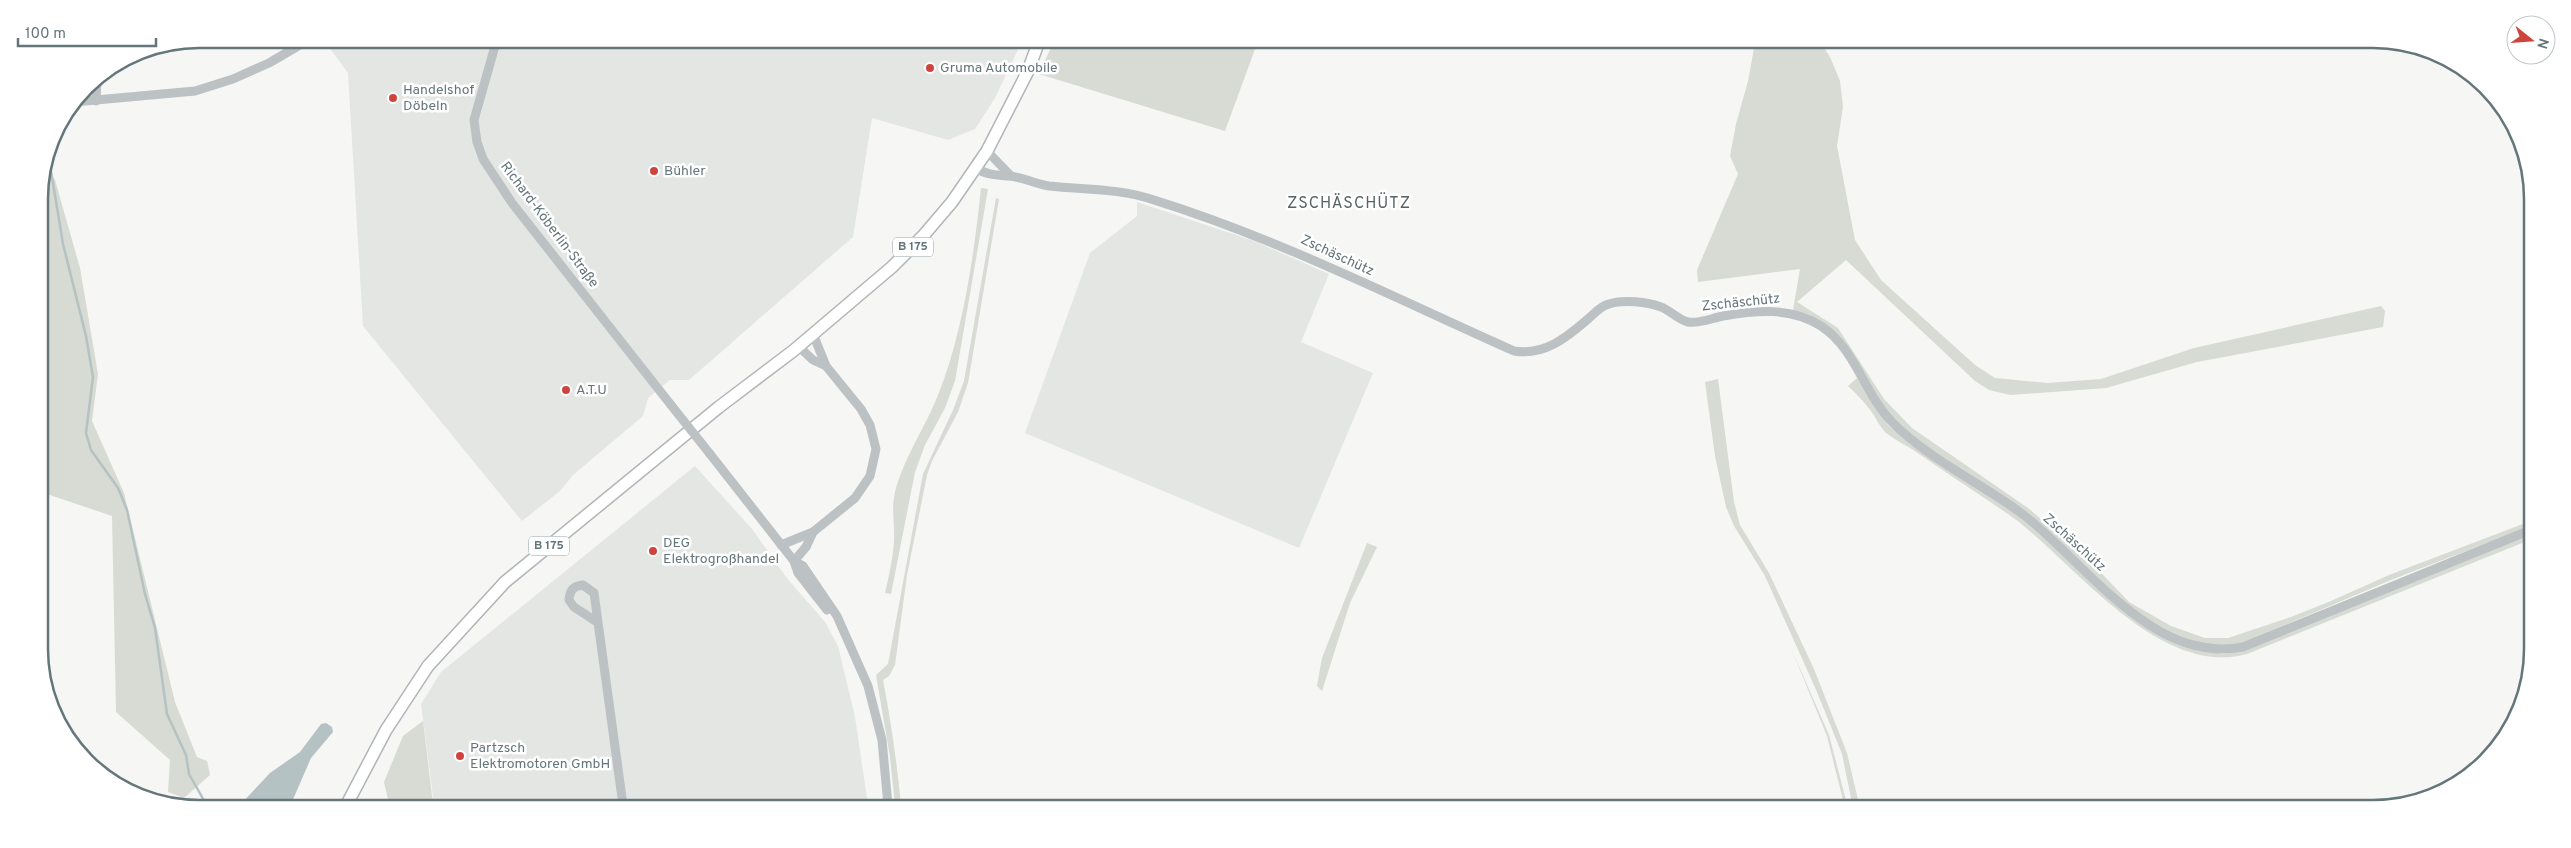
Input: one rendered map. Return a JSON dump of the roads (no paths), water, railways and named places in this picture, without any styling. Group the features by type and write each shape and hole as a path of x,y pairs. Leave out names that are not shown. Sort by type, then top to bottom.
{"main road":[{"name":"B 175","path":"349,800 407,695 442,649 505,582 719,407 781,353 798,346 814,334 870,287 924,236 987,151 1007,116 1030,67 1036,48"}],"street":[{"path":"83,102 195,91 232,79 269,63 295,48"},
{"name":"Richard-Köberlin-Straße","path":"495,48 474,120 477,142 483,159 512,203 781,545 794,562 798,573 840,625 868,686 878,720 887,800"},
{"path":"96,101 97,87"},
{"path":"987,151 1010,176"},
{"name":"Zschäschütz","path":"976,168 1002,176 1010,176 1049,186 1089,187 1132,194 1246,231 1514,351 1532,353 1549,347 1570,335 1600,308 1609,304 1624,302 1661,306 1687,322 1760,312 1777,311 1798,314 1824,328 1841,344 1884,413 1908,436 2023,515 2138,618 2167,634 2215,650 2243,647 2524,533"},
{"path":"794,562 806,547 813,532 855,498 864,487 873,469 876,449 870,424 861,409 826,366 814,334"},
{"path":"798,346 813,360 826,366"},
{"path":"781,545 804,534 813,532"},
{"path":"597,622 622,800"}],"waterway":[{"path":"50,168 63,244 86,336 93,377 86,433 91,450 118,488 127,510 145,594 155,628 167,714 186,755 189,774 204,800"}],"place":[{"name":"Gruma Automobile","path":"930,68"},
{"name":"Handelshof Döbeln","path":"393,98"},
{"name":"Bühler","path":"654,171"},
{"name":"A.T.U","path":"566,390"},
{"name":"DEG Elektrogroßhandel","path":"653,551"},
{"name":"Partzsch Elektromotoren GmbH","path":"460,756"}],"district":[{"name":"ZSCHÄSCHÜTZ","path":"1349,204"}]}
